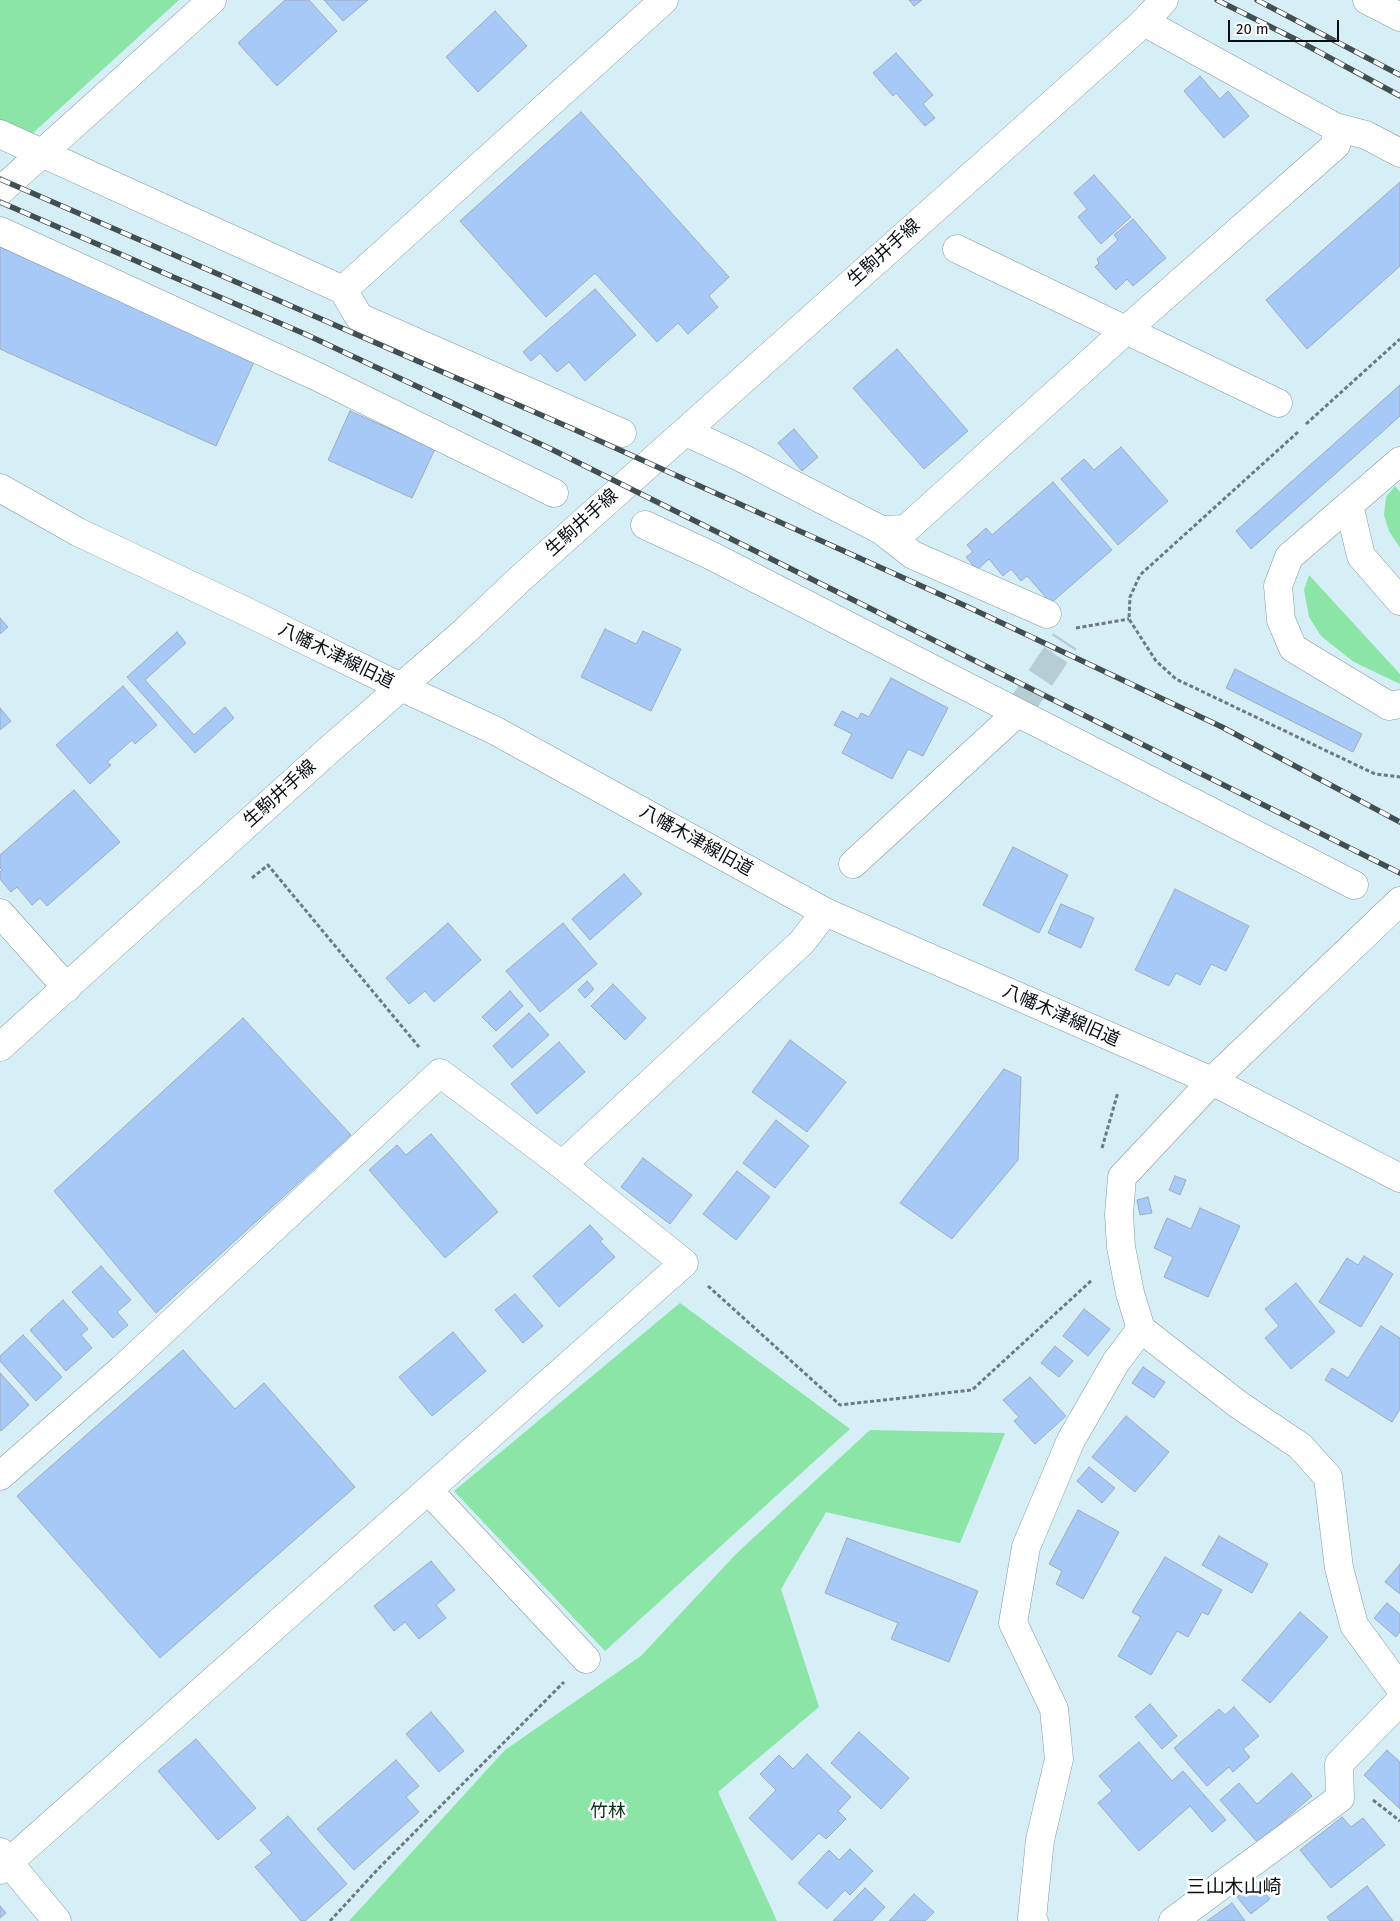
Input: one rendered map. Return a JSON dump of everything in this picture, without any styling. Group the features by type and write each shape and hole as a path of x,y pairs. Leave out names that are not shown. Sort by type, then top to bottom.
{"street":[{"path":"0,191 212,0"},
{"path":"343,290 664,0"},
{"name":"生駒井手線","path":"0,1047 400,687 464,632 555,547 1144,22 1164,0"},
{"path":"1367,0 1400,17"},
{"path":"1144,22 1335,127 1366,134 1400,153"},
{"path":"881,530 906,529 1125,331 1336,145 1335,127"},
{"path":"0,134 343,290 359,317 622,433"},
{"path":"0,231 318,377 554,493"},
{"path":"957,249 1278,403"},
{"path":"686,432 740,457 881,530 913,555 1047,614"},
{"path":"1400,462 1289,557 1278,586 1281,620 1293,648 1389,706 1400,704"},
{"name":"八幡木津線旧道","path":"0,488 78,532 400,687 494,730 825,912 1212,1081 1400,1178"},
{"path":"1349,505 1361,556 1400,601"},
{"path":"645,525 710,555 1354,885"},
{"path":"853,864 1017,713"},
{"path":"1400,902 1212,1081 1122,1177 1119,1214 1121,1247 1130,1293 1141,1329 1239,1405 1300,1446 1328,1477 1339,1568 1354,1625 1400,1688"},
{"path":"562,1165 802,942 825,912"},
{"path":"0,913 67,988"},
{"path":"0,1476 121,1370 440,1073 562,1165 684,1263 3,1862 57,1921"},
{"path":"1034,1921 1032,1918 1040,1840 1059,1759 1054,1709 1013,1623 1026,1547 1071,1440 1116,1362 1141,1329"},
{"path":"428,1490 586,1659"},
{"path":"1173,1921 1340,1798 1340,1764 1400,1701"}],"path":[{"path":"1074,628 1129,619"},
{"path":"252,878 268,865 440,1073"},
{"path":"1102,1150 1118,1092"},
{"path":"684,1263 840,1405 972,1390 1097,1275"},
{"path":"330,1921 378,1869 586,1659"}],"green space":[{"path":"0,0 179,0 22,143 0,134"},
{"path":"1395,486 1400,492 1400,548 1389,531 1384,515 1386,497"},
{"path":"1309,575 1400,674 1400,684 1354,662 1321,636 1309,617 1304,590"},
{"path":"680,1303 850,1429 605,1651 454,1491"},
{"name":"竹林","path":"870,1430 1005,1433 960,1543 826,1512 781,1589 819,1707 718,1792 777,1921 349,1921 505,1750 641,1656 736,1554"}],"building":[{"path":"285,0 309,0 337,31 277,86 238,43"},
{"path":"324,0 368,0 343,21"},
{"path":"909,0 922,0 914,6"},
{"path":"495,11 527,46 478,92 446,57"},
{"path":"896,53 933,95 923,104 935,118 925,126 896,93 893,96 873,73"},
{"path":"1200,76 1220,99 1228,91 1249,116 1224,138 1184,91"},
{"path":"581,112 729,277 709,296 718,307 688,334 678,323 657,342 595,273 546,317 460,221"},
{"path":"1094,175 1131,217 1101,244 1078,217 1087,209 1074,193"},
{"path":"1400,182 1400,266 1307,349 1266,300"},
{"path":"1133,219 1166,258 1133,286 1127,279 1116,290 1095,267 1099,263 1097,259 1118,240 1114,235"},
{"path":"0,247 254,362 216,446 0,349"},
{"path":"595,289 636,335 585,381 569,362 557,372 540,353 531,361 523,352"},
{"path":"897,349 968,431 924,469 853,388"},
{"path":"1400,385 1400,416 1251,549 1236,531"},
{"path":"350,411 435,449 412,498 328,460"},
{"path":"794,429 818,457 802,471 778,443"},
{"path":"1121,447 1168,501 1118,545 1061,479 1084,459 1094,470"},
{"path":"1053,482 1112,550 1051,603 1027,576 1021,581 1011,569 1003,576 989,559 977,570 966,557 973,552 967,545 986,528 992,535"},
{"path":"0,618 8,627 0,634"},
{"path":"605,629 636,644 643,631 681,649 651,711 581,677"},
{"path":"177,632 186,643 145,680 194,735 225,707 234,718 195,753 127,677"},
{"path":"1235,669 1362,734 1353,752 1226,688"},
{"path":"891,678 948,708 923,756 908,749 892,779 842,753 852,734 834,725 842,711 858,719 861,713 869,717"},
{"path":"123,686 157,725 135,744 132,740 107,762 111,765 90,784 56,745"},
{"path":"0,708 11,721 0,730"},
{"path":"74,790 120,842 47,906 40,898 32,905 17,887 11,892 0,879 0,872 2,870 0,868 0,855"},
{"path":"1013,847 1068,875 1039,933 983,905"},
{"path":"624,874 642,894 590,940 572,919"},
{"path":"1175,889 1249,926 1226,971 1211,964 1200,985 1176,973 1169,986 1135,970"},
{"path":"1061,904 1094,918 1081,948 1048,933"},
{"path":"448,923 481,960 434,1002 425,991 409,1004 386,978"},
{"path":"563,923 597,964 540,1012 506,971"},
{"path":"587,981 594,989 585,998 578,990"},
{"path":"613,984 646,1018 625,1040 591,1006"},
{"path":"510,991 523,1006 496,1031 482,1017"},
{"path":"529,1013 549,1035 512,1068 493,1046"},
{"path":"243,1018 351,1135 156,1313 54,1191"},
{"path":"790,1040 846,1082 807,1132 752,1092"},
{"path":"559,1042 585,1072 537,1114 511,1084"},
{"path":"1004,1069 1021,1077 1018,1160 952,1239 900,1203"},
{"path":"776,1120 809,1146 775,1188 743,1163"},
{"path":"431,1134 498,1212 445,1258 369,1170 397,1145 406,1155"},
{"path":"643,1158 692,1195 670,1224 621,1187"},
{"path":"737,1171 770,1197 736,1240 703,1214"},
{"path":"1175,1176 1186,1180 1180,1195 1169,1190"},
{"path":"1148,1197 1152,1213 1140,1215 1137,1200"},
{"path":"1200,1208 1240,1226 1208,1297 1164,1277 1173,1257 1154,1248 1167,1218 1191,1229"},
{"path":"590,1225 603,1239 600,1241 615,1257 559,1307 533,1276"},
{"path":"1364,1256 1393,1274 1361,1327 1319,1302 1347,1258 1358,1265"},
{"path":"101,1266 131,1300 117,1312 128,1325 113,1338 72,1292"},
{"path":"1296,1283 1335,1332 1291,1369 1265,1338 1279,1326 1265,1309"},
{"path":"515,1294 543,1326 523,1343 495,1310"},
{"path":"63,1300 88,1329 81,1335 92,1348 66,1371 30,1330"},
{"path":"1084,1309 1110,1329 1088,1356 1063,1336"},
{"path":"1381,1326 1400,1338 1400,1409 1392,1422 1325,1380 1332,1368 1348,1378"},
{"path":"453,1332 486,1371 432,1416 399,1377"},
{"path":"23,1335 62,1377 36,1401 0,1361 0,1356"},
{"path":"1055,1346 1073,1361 1059,1377 1041,1363"},
{"path":"183,1350 235,1409 264,1383 355,1487 160,1658 17,1496"},
{"path":"1143,1367 1165,1382 1154,1398 1132,1383"},
{"path":"0,1373 29,1405 1,1431 0,1429"},
{"path":"1030,1377 1066,1416 1035,1444 1014,1421 1019,1417 1003,1400"},
{"path":"1126,1416 1169,1452 1135,1492 1092,1457"},
{"path":"1089,1467 1115,1488 1102,1503 1077,1481"},
{"path":"1078,1510 1119,1532 1083,1599 1056,1584 1062,1571 1049,1564"},
{"path":"1219,1536 1268,1564 1252,1593 1202,1565"},
{"path":"847,1538 978,1591 949,1662 891,1639 898,1623 825,1593"},
{"path":"1165,1557 1222,1590 1208,1615 1202,1612 1188,1637 1177,1631 1151,1675 1118,1656 1141,1617 1132,1612"},
{"path":"431,1561 455,1590 436,1605 446,1618 419,1639 405,1622 394,1631 374,1606"},
{"path":"1400,1564 1400,1594 1385,1582"},
{"path":"1387,1603 1400,1614 1400,1632 1396,1637 1374,1618"},
{"path":"1300,1612 1328,1637 1270,1703 1242,1680"},
{"path":"1150,1704 1177,1736 1162,1749 1135,1717"},
{"path":"1234,1707 1259,1736 1243,1749 1250,1757 1233,1772 1229,1767 1207,1786 1174,1748 1219,1709 1225,1715"},
{"path":"431,1712 464,1751 439,1772 406,1734"},
{"path":"859,1732 909,1778 881,1809 831,1763"},
{"path":"196,1739 256,1808 218,1840 158,1771"},
{"path":"1139,1742 1172,1781 1183,1771 1226,1820 1212,1832 1190,1806 1139,1851 1098,1803 1112,1791 1099,1776"},
{"path":"1387,1750 1400,1762 1400,1809 1364,1775"},
{"path":"807,1754 851,1797 838,1811 846,1819 826,1839 819,1833 792,1860 749,1818 776,1790 760,1774 779,1755 793,1769"},
{"path":"396,1760 419,1786 406,1797 419,1812 354,1870 317,1829"},
{"path":"1292,1773 1312,1796 1258,1843 1220,1800 1239,1783 1257,1804"},
{"path":"288,1816 347,1884 305,1921 301,1921 255,1867 272,1853 260,1840"},
{"path":"1342,1817 1351,1827 1363,1818 1385,1845 1331,1888 1300,1850"},
{"path":"850,1849 873,1871 850,1895 845,1890 827,1909 798,1883 829,1850 839,1860"},
{"path":"1256,1882 1270,1899 1251,1914 1237,1897"},
{"path":"1367,1886 1393,1921 1330,1921 1327,1917"},
{"path":"865,1888 885,1907 872,1921 833,1921"},
{"path":"914,1894 934,1912 925,1921 889,1921"},
{"path":"1232,1903 1245,1921 1207,1921"},
{"path":"0,1906 6,1913 0,1918"}],"tunnel":[{"path":"1017,713 1065,641"}],"railway":[{"path":"1217,0 1295,39 1400,96"},
{"path":"1257,0 1400,75"},
{"path":"0,179 571,428 968,607 1222,727 1400,822"},
{"path":"0,202 305,334 551,449 1400,873"}],"district":[{"name":"三山木山崎","path":"1234,1888"}]}
